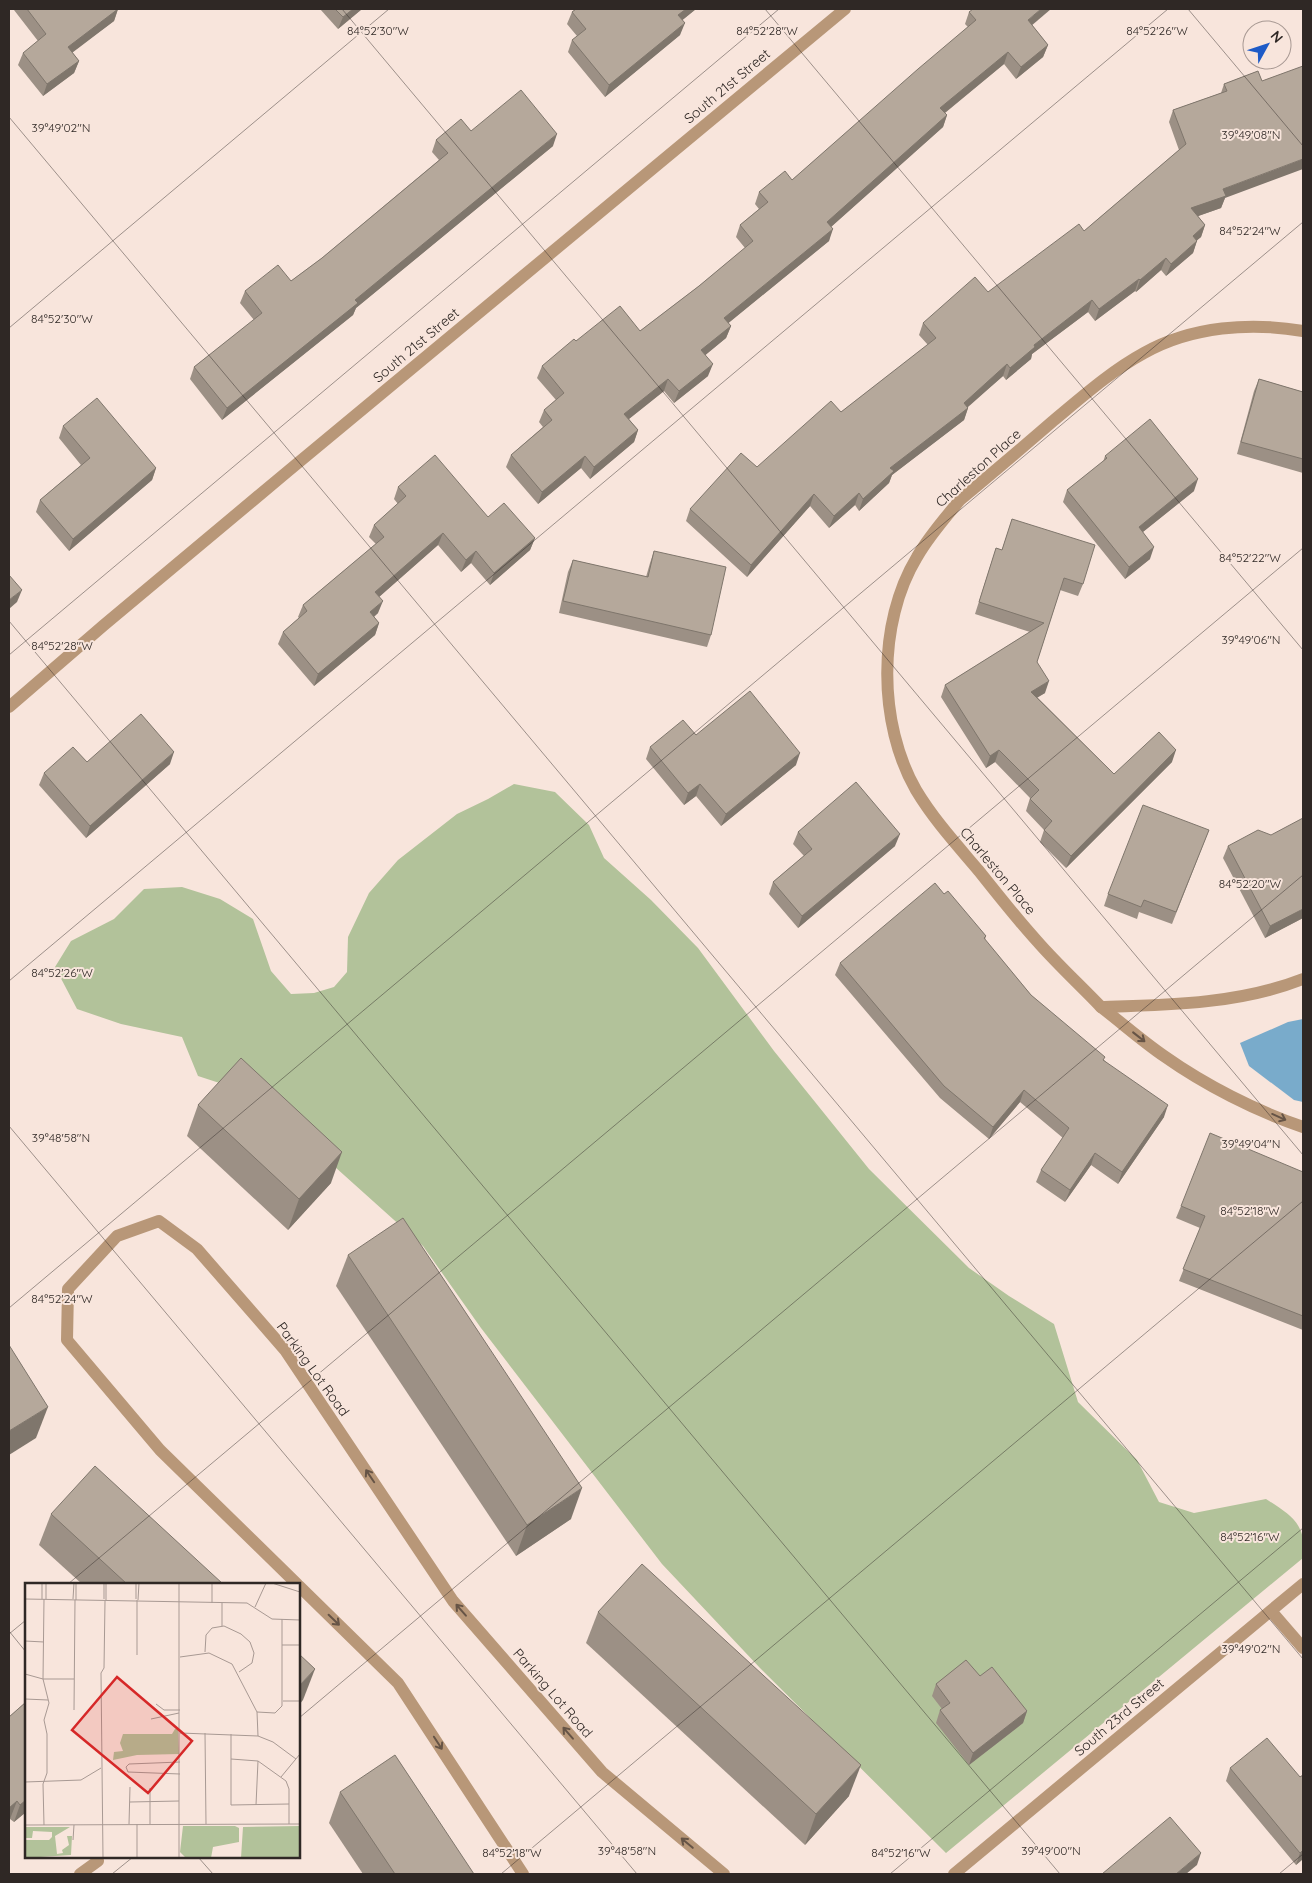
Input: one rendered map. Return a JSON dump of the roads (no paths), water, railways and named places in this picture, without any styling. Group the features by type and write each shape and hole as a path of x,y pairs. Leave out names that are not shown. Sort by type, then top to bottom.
{"street":[{"name":"South 21st Street","path":"9,707 260,495 845,9"},
{"name":"Charleston Place","path":"1303,332 1275,326 1233,327 1188,335 1145,352 1101,382 960,500 941,521 916,558 897,601 888,648 887,695 897,745 916,789 942,828 1038,941 1100,1007 1164,1056 1202,1079 1228,1094 1303,1127"},
{"path":"1100,1007 1213,1000 1278,989 1303,979"},
{"name":"Parking Lot Road","path":"296,1583 160,1450 67,1340 68,1289 117,1236 159,1221 197,1249 285,1350 453,1602 602,1772 724,1874"},
{"name":"South 23rd Street","path":"954,1874 1303,1584"},
{"name":"Parking Lot Road","path":"300,1587 398,1683 523,1874"},
{"path":"1271,1611 1303,1648"},
{"path":"80,1874 98,1861"}],"water":[{"path":"1303,1019 1303,1102 1294,1100 1249,1066 1240,1043 1288,1022"}]}
